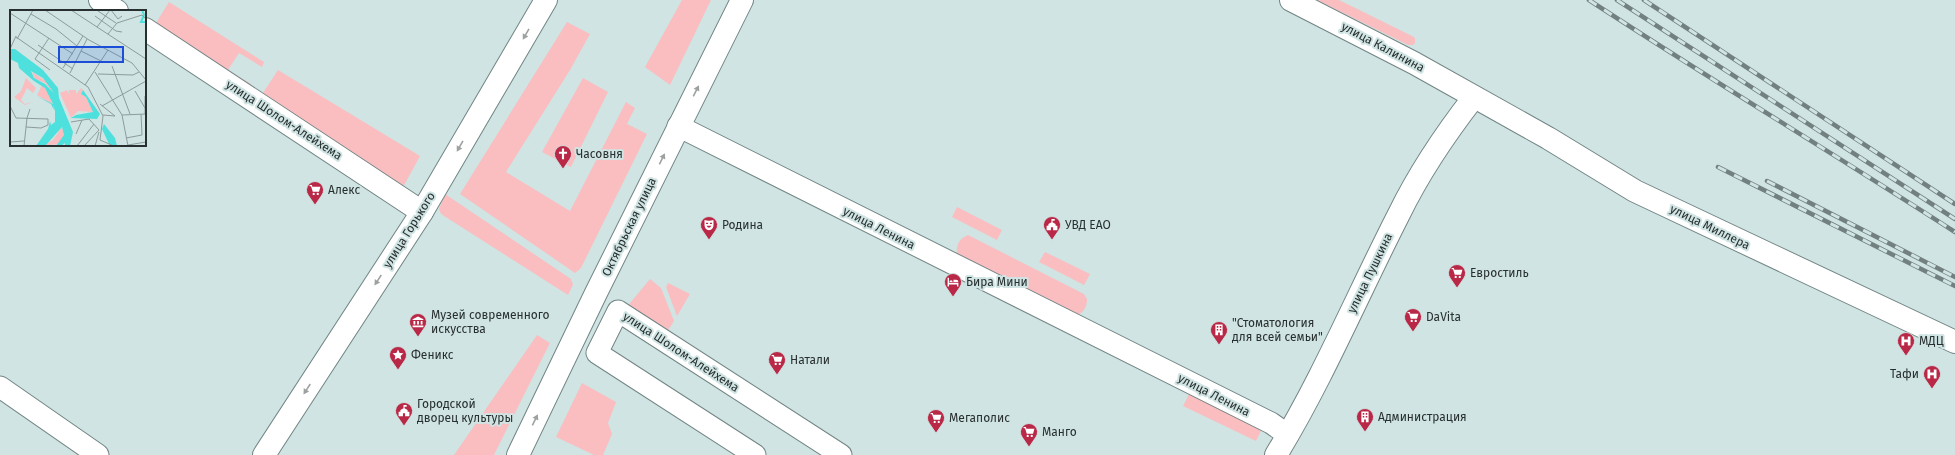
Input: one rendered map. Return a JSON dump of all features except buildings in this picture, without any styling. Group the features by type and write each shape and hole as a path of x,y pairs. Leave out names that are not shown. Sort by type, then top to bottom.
{"main road":[{"path":"100,0 115,10"},
{"name":"улица Горького","path":"264,455 422,212 546,0"},
{"name":"Октябрьская улица","path":"518,455 678,126 742,0"},
{"name":"улица Калинина","path":"1291,0 1381,44 1474,97"},
{"name":"улица Шолом-Алейхема","path":"146,30 422,212"},
{"name":"улица Миллера","path":"1474,97 1548,138 1635,191 1955,342"},
{"name":"улица Пушкина","path":"1276,455 1323,369 1399,213 1448,132 1474,97"}],"street":[{"name":"улица Ленина","path":"678,126 1272,424 1288,435"},
{"name":"улица Шолом-Алейхема","path":"755,455 597,353 618,311 841,455"},
{"path":"0,387 98,455"}],"shaded area":[{"path":"682,0 711,0 670,85 645,67"},
{"path":"1317,0 1339,0 1412,36 1415,38 1415,43 1413,45 1408,45"},
{"path":"169,2 264,62 262,67 239,53 228,70 251,84 250,86 156,23"},
{"path":"567,22 590,34 570,70 506,172 570,211 626,102 635,108 627,124 647,134 581,268 575,273 460,194"},
{"path":"278,70 420,156 402,189 263,93"},
{"path":"583,78 608,92 571,167 542,152"},
{"path":"445,194 571,279 573,285 568,295 441,214 439,209"},
{"path":"957,207 1002,230 997,240 952,217"},
{"path":"968,235 1084,294 1087,299 1084,310 1075,316 957,256 958,243"},
{"path":"1045,252 1090,274 1084,285 1039,262"},
{"path":"650,279 661,288 674,321 665,335 626,308"},
{"path":"668,283 690,294 677,316 666,287"},
{"path":"537,335 550,343 494,455 454,455"},
{"path":"582,383 616,402 608,423 612,434 603,455 594,455 556,437"},
{"path":"1190,392 1258,427 1261,431 1256,441 1183,406"}],"railway":[{"path":"1589,0 1955,232"},
{"path":"1617,0 1955,219"},
{"path":"1644,0 1955,204"},
{"path":"1718,167 1955,286"},
{"path":"1767,181 1955,277"}],"place":[{"name":"Часовня","path":"563,169"},
{"name":"Алекс","path":"315,205"},
{"name":"Родина","path":"709,240"},
{"name":"УВД ЕАО","path":"1052,240"},
{"name":"Евростиль","path":"1457,288"},
{"name":"Бира Мини","path":"953,297"},
{"name":"DaVita","path":"1413,332"},
{"name":"Музей современного искусства","path":"418,337"},
{"name":"\"Стоматология для всей семьи\"","path":"1219,345"},
{"name":"МДЦ","path":"1906,356"},
{"name":"Феникс","path":"398,370"},
{"name":"Натали","path":"777,375"},
{"name":"Тафи","path":"1932,389"},
{"name":"Городской дворец культуры","path":"404,426"},
{"name":"Администрация","path":"1365,432"},
{"name":"Мегаполис","path":"936,433"},
{"name":"Манго","path":"1029,447"}]}
